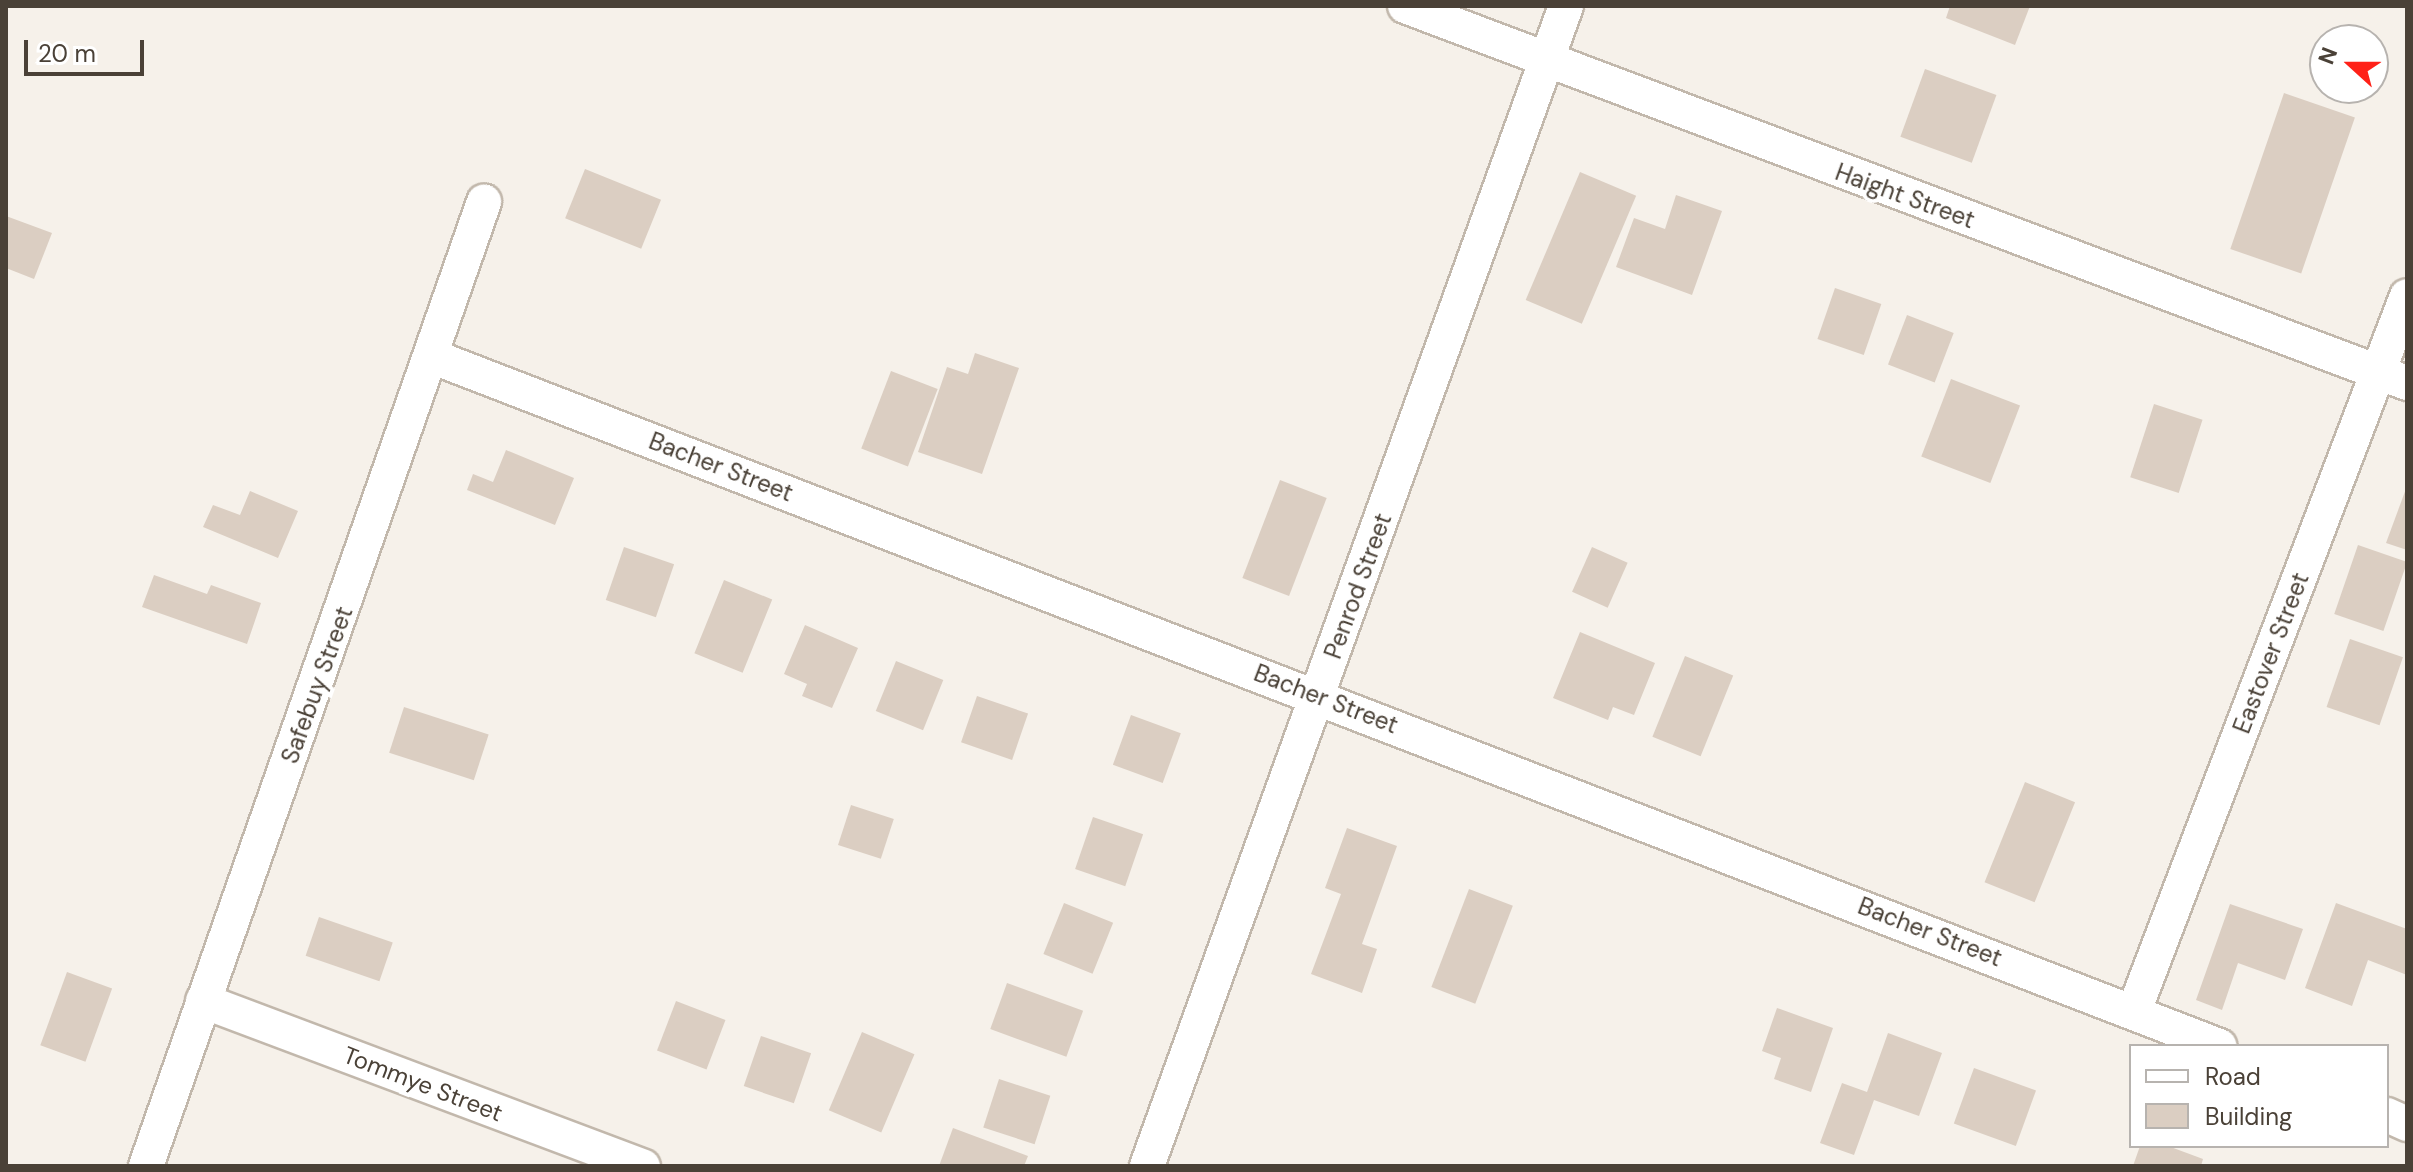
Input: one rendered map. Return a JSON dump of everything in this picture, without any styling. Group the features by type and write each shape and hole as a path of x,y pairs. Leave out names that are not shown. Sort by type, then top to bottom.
{"street":[{"name":"Haight Street","path":"1405,6 1545,62 2393,378"},
{"name":"Penrod Street","path":"1147,1166 1566,6"},
{"name":"Safebuy Street","path":"146,1166 484,202"},
{"name":"Eastover Street","path":"2134,1011 2393,378 2407,296"},
{"name":"Bacher Street","path":"431,356 1319,696 2214,1044"},
{"name":"Tommye Street","path":"203,1001 643,1166"}],"building":[{"path":"1950,6 2030,6 2015,45 1946,18"},
{"path":"1925,69 1996,95 1972,163 1900,137"},
{"path":"2284,93 2355,117 2301,273 2230,249"},
{"path":"585,169 661,200 641,249 565,218"},
{"path":"1580,172 1636,196 1582,324 1526,300"},
{"path":"1676,195 1722,211 1692,295 1616,267 1634,218 1665,229"},
{"path":"6,216 52,233 34,279 6,268"},
{"path":"1835,288 1881,304 1864,355 1817,339"},
{"path":"1907,315 1954,333 1935,382 1888,364"},
{"path":"975,353 1019,368 982,474 918,452 947,367 968,374"},
{"path":"891,371 938,389 908,466 861,448"},
{"path":"1951,379 2020,406 1990,483 1921,456"},
{"path":"2154,404 2203,420 2179,493 2130,477"},
{"path":"506,450 574,478 555,525 467,490 473,474 493,482"},
{"path":"1280,480 1327,498 1289,596 1242,578"},
{"path":"2407,486 2407,550 2386,543"},
{"path":"250,491 298,511 278,558 203,527 213,505 240,515"},
{"path":"2358,545 2407,562 2383,631 2334,614"},
{"path":"624,547 674,564 656,617 606,600"},
{"path":"1592,547 1628,563 1608,608 1572,592"},
{"path":"154,575 207,594 211,585 261,603 247,644 142,607"},
{"path":"724,580 772,599 743,673 694,653"},
{"path":"805,625 858,648 832,708 802,696 807,684 784,674"},
{"path":"1580,632 1655,663 1634,715 1613,707 1608,720 1553,698"},
{"path":"2350,639 2403,657 2380,725 2327,707"},
{"path":"1685,656 1733,675 1701,756 1652,737"},
{"path":"896,661 943,680 923,730 876,711"},
{"path":"977,696 1028,714 1012,760 961,742"},
{"path":"404,707 489,735 474,780 389,753"},
{"path":"1131,715 1181,733 1163,783 1113,765"},
{"path":"2025,782 2075,802 2035,902 1985,882"},
{"path":"851,805 894,819 881,859 838,845"},
{"path":"1093,817 1143,834 1125,886 1075,869"},
{"path":"1347,828 1397,846 1362,944 1377,949 1362,993 1311,974 1341,894 1325,888"},
{"path":"1469,889 1513,906 1475,1004 1431,987"},
{"path":"1064,903 1113,923 1093,974 1043,954"},
{"path":"2336,903 2407,929 2407,975 2368,960 2352,1006 2305,988"},
{"path":"2230,904 2303,929 2285,980 2238,963 2222,1010 2196,1000"},
{"path":"319,917 393,942 379,981 306,956"},
{"path":"67,972 112,988 85,1062 40,1045"},
{"path":"1007,983 1083,1011 1066,1057 990,1029"},
{"path":"676,1001 725,1020 706,1069 657,1050"},
{"path":"1777,1008 1833,1028 1811,1092 1774,1079 1781,1058 1762,1051"},
{"path":"862,1032 914,1054 881,1133 829,1110"},
{"path":"1888,1033 1942,1053 1919,1116 1874,1100 1854,1155 1820,1143 1842,1083 1867,1092"},
{"path":"761,1036 811,1053 794,1103 744,1086"},
{"path":"1974,1068 2036,1091 2016,1146 1954,1123"},
{"path":"999,1079 1050,1096 1035,1144 983,1128"},
{"path":"953,1128 1028,1156 1024,1166 939,1166"},
{"path":"2139,1148 2173,1148 2203,1159 2201,1166 2133,1166"}]}
